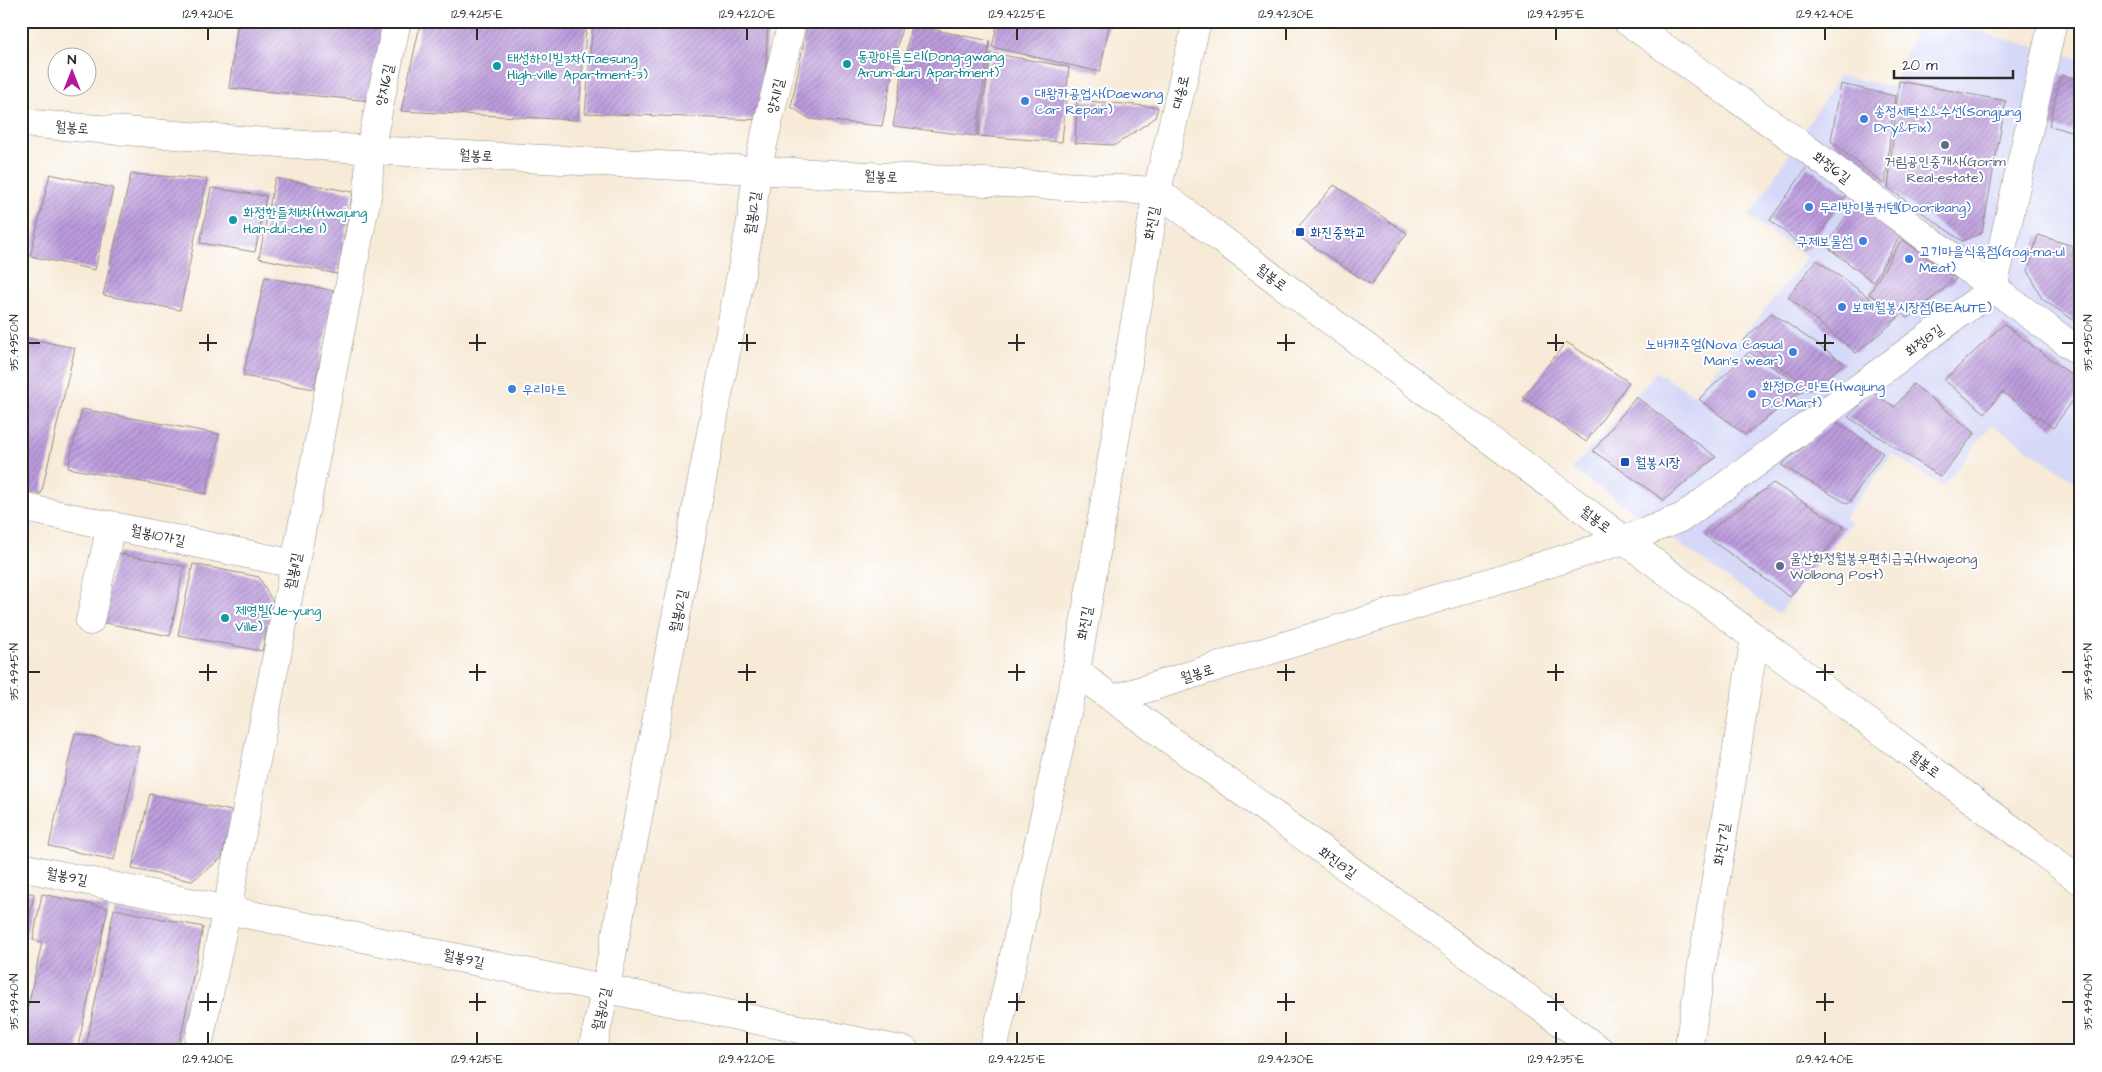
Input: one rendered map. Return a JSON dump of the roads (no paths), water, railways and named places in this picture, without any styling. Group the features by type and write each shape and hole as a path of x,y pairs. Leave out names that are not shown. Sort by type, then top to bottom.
{"street":[{"name":"양지6길","path":"370,150 397,21"},
{"name":"양지1길","path":"757,170 792,21"},
{"name":"대송로","path":"1157,191 1197,21"},
{"name":"화정6길","path":"1627,21 1654,30 1803,146 2081,353"},
{"path":"1994,289 2053,21"},
{"name":"월봉로","path":"21,123 370,150 1157,191 2081,881"},
{"name":"월봉11길","path":"196,1051 227,909 368,191 370,150"},
{"name":"월봉12길","path":"592,1051 606,987 750,231 757,170"},
{"name":"화진길","path":"993,1051 1076,672 1157,191"},
{"name":"화정8길","path":"1625,540 1684,517 1994,289"},
{"name":"월봉10가길","path":"21,508 295,564"},
{"path":"90,621 111,525"},
{"name":"월봉로","path":"1113,699 1625,540"},
{"name":"화진7길","path":"1688,1051 1755,637"},
{"name":"화진8길","path":"1076,672 1601,1051"},
{"name":"월봉9길","path":"21,868 606,987 905,1051"}],"place":[{"name":"동광아름드리(Dong-gwang Arum-duri Apartment)","path":"847,64"},
{"name":"태성하이빌3차(Taesung High-ville Apartment-3)","path":"497,66"},
{"name":"대왕카공업사(Daewang Car Repair)","path":"1025,101"},
{"name":"송정세탁소&수선(Songjung Dry&Fix)","path":"1864,119"},
{"name":"거림공인중개사(Gorim Real-estate)","path":"1945,145"},
{"name":"두리방이불커텐(Dooribang)","path":"1809,207"},
{"name":"화정한들체1차(Hwajung Han-dul-che I)","path":"233,220"},
{"name":"화진중학교","path":"1300,232"},
{"name":"구제보물섬","path":"1863,241"},
{"name":"고기마을식육점(Gogi-ma-ul Meat)","path":"1909,259"},
{"name":"보떼월봉시장점(BEAUTE)","path":"1842,307"},
{"name":"노바캐주얼(Nova Casual Man's wear)","path":"1793,352"},
{"name":"우리마트","path":"512,389"},
{"name":"화정D.C.마트(Hwajung D.C.Mart)","path":"1752,394"},
{"name":"월봉시장","path":"1625,462"},
{"name":"울산화정월봉우편취급국(Hwajeong Wolbong Post)","path":"1780,566"},
{"name":"제영빌(Je-yung Ville)","path":"225,618"}]}
